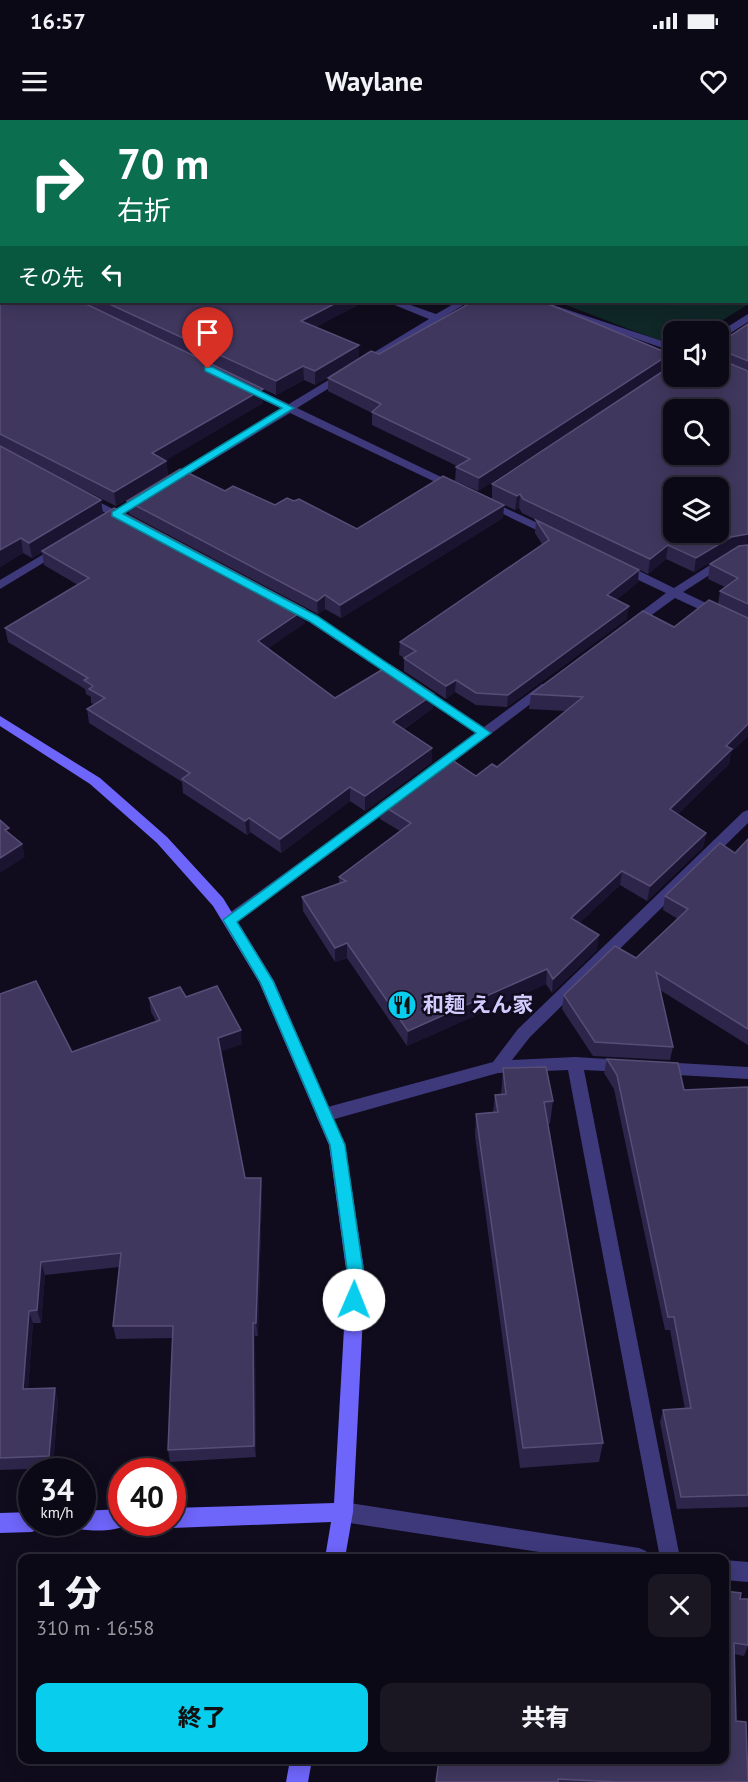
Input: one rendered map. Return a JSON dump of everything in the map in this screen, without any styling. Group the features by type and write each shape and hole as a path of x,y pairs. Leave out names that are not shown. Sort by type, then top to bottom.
{"street":[{"path":"398,303 436,318"},
{"path":"156,489 461,303"},
{"path":"539,303 663,345"},
{"path":"729,330 748,317"},
{"path":"236,383 468,494"},
{"path":"74,492 136,525"},
{"path":"488,492 479,498 561,538"},
{"path":"0,585 68,544"},
{"path":"618,634 675,592 733,555 748,554"},
{"path":"613,563 748,628"},
{"path":"282,602 313,619 484,733"},
{"path":"230,920 561,677"},
{"path":"0,720 95,781 162,840 218,902 266,981 338,1145 356,1276 343,1512 336,1554"},
{"path":"498,1067 524,1033 748,814"},
{"path":"324,1115 498,1067 575,1063 748,1073"},
{"path":"575,1063 669,1554"},
{"path":"186,1518 343,1512 613,1554"},
{"path":"0,1523 18,1522"},
{"path":"729,1570 748,1572"},
{"path":"297,1782 300,1764"}],"green space":[{"path":"561,303 746,303 747,305 721,321 663,321 663,342"}],"building":[{"path":"0,303 84,303 263,389 152,453 166,461 114,492 0,434"},
{"path":"107,303 336,303 301,321 359,345 315,371 303,366 276,381"},
{"path":"470,303 554,303 551,305 663,351 663,359 479,478 456,467 470,459 372,412 381,404 328,378 371,351 379,354"},
{"path":"748,324 748,361 729,353 729,337"},
{"path":"729,363 748,371 748,534 729,538 729,477 663,477 663,543 721,543 696,558 668,545 650,559 523,499 520,494 517,496 492,484 663,371 663,387 729,387"},
{"path":"0,446 101,500 29,543 21,538 0,550"},
{"path":"180,469 225,491 233,486 275,505 287,498 294,501 299,499 357,529 443,476 504,505 340,605 325,595 317,601 127,501"},
{"path":"114,508 305,609 258,641 335,698 390,665 434,694 393,722 432,748 365,796 350,787 280,839 249,818 245,821 182,779 190,773 87,709 105,698 89,689 93,686 84,680 88,678 5,628 89,578 42,551"},
{"path":"536,520 639,570 607,595 629,606 508,695 476,693 456,680 446,686 404,658 416,651 400,642 549,540"},
{"path":"748,545 748,604 720,591 738,578 710,564 739,546"},
{"path":"709,600 748,618 748,724 726,746 732,749 670,809 706,833 650,886 622,871 571,918 599,935 553,979 547,969 408,1031 347,943 335,948 302,897 346,881 339,877 411,823 380,804 446,756 476,776 492,764 497,767 583,697 531,694 643,611 674,627"},
{"path":"0,820 9,828 5,830 22,844 0,858"},
{"path":"748,839 748,1029 656,972 673,1047 595,1042 564,995 615,946 636,958 688,909 665,896 720,843 735,853"},
{"path":"36,981 72,1052 160,1020 149,998 180,987 186,997 217,986 241,1030 218,1038 245,1178 261,1178 256,1323 253,1323 254,1446 168,1450 173,1326 113,1326 121,1253 41,1262 37,1310 29,1311 23,1389 55,1388 49,1456 0,1458 0,994"},
{"path":"607,1059 678,1063 684,1090 748,1087 748,1495 681,1497 663,1410 691,1408 674,1317 668,1317 617,1075"},
{"path":"546,1067 553,1101 544,1102 603,1443 523,1448 476,1114 498,1112 495,1095 506,1094 503,1068"},
{"path":"729,1592 741,1593 740,1599 748,1599 748,1645 734,1643 736,1721 746,1722 748,1782 617,1782 558,1779 558,1782 436,1782 438,1764 729,1764"}],"place":[{"name":"和麺 えん家","path":"402,1005"}],"route":[{"path":"208,369 289,408 116,514 313,619 484,733 230,920 266,981 338,1145 356,1276 354,1300"}]}
